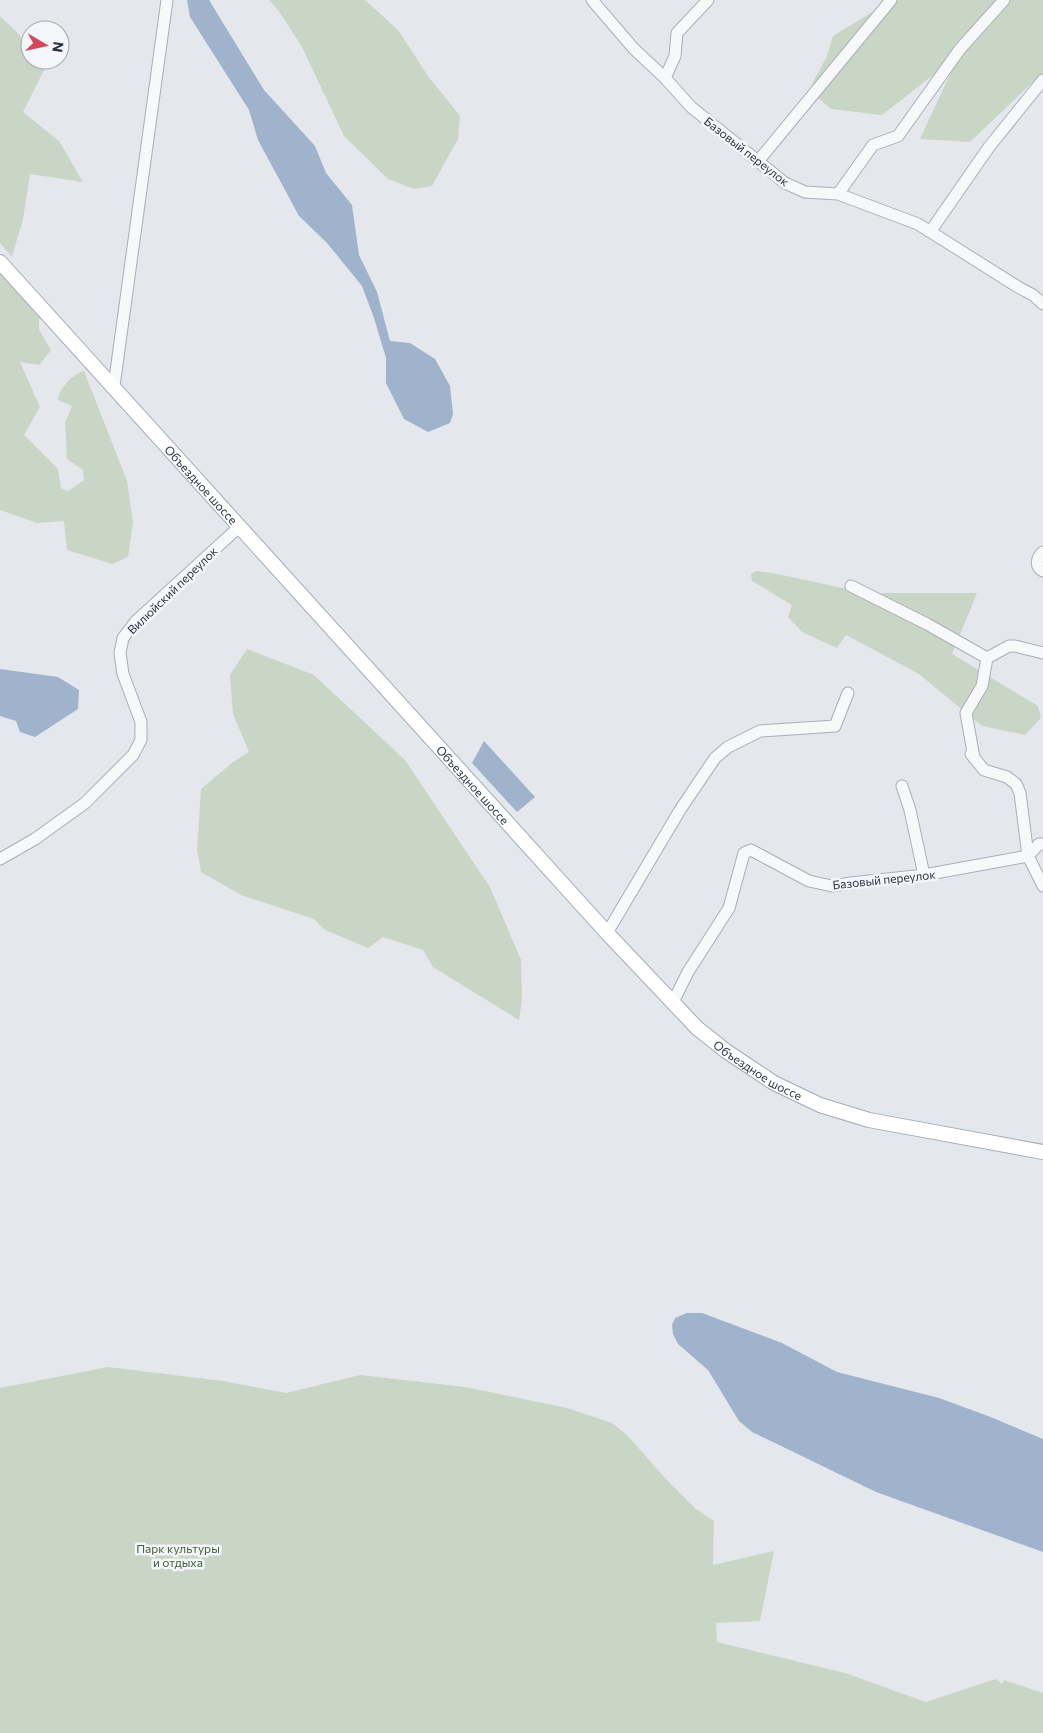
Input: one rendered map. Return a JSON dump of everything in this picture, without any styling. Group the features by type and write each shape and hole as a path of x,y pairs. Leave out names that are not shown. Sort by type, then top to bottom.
{"main road":[{"name":"Объездное шоссе","path":"0,262 607,932 697,1028 726,1051 774,1083 820,1105 869,1120 1043,1152"}],"street":[{"path":"114,386 167,0"},
{"name":"Базовый переулок","path":"592,0 634,49 665,78 691,107 759,160 785,183 805,192 838,194 918,224 1033,295 1043,304"},
{"path":"665,78 675,56 677,33 708,0"},
{"path":"759,160 891,0"},
{"path":"838,194 873,145 898,136 960,49 1004,0"},
{"path":"930,232 989,147 1043,80"},
{"name":"Вилюйский переулок","path":"0,859 35,839 84,803 133,755 141,740 141,722 122,674 120,653 123,638 136,621 239,527"},
{"path":"1043,552 1038,556 1037,563 1043,571"},
{"path":"851,586 927,624 987,658"},
{"path":"987,658 1009,646 1043,653"},
{"path":"974,758 966,713 982,686 987,658"},
{"path":"607,932 680,810 715,758 728,747 760,731 835,726 848,693"},
{"path":"965,745 984,770 1007,777 1016,784 1020,792 1028,856 1043,886"},
{"path":"902,786 910,810 924,875"},
{"name":"Базовый переулок","path":"673,1002 688,972 729,908 744,853 748,851 751,850 810,881 832,886 851,882 924,875 1028,856 1039,844 1043,844"}],"green space":[{"path":"269,0 365,0 398,30 428,76 460,116 458,139 432,186 414,189 388,179 344,136 302,47 278,10"},
{"path":"887,0 1043,0 1043,85 1037,78 970,142 920,139 959,55 882,115 831,109 815,95 812,84 827,56 833,36 879,8"},
{"path":"0,16 20,37 20,70 44,70 23,112 59,141 83,182 30,174 23,219 12,257 0,243"},
{"path":"0,271 39,313 39,330 51,350 39,365 20,362 40,407 24,435 58,469 61,488 68,491 84,480 83,470 67,459 65,423 72,406 58,400 67,382 75,375 84,371 127,481 133,522 128,557 112,564 67,550 64,521 37,523 0,510"},
{"path":"756,571 865,593 977,593 952,654 1038,706 1041,718 1025,735 982,726 919,674 846,635 837,648 802,632 788,617 792,605 752,581 751,574"},
{"path":"247,649 314,675 405,760 490,887 521,960 522,999 519,1020 433,967 423,950 383,937 368,948 325,930 314,919 241,895 201,872 197,849 201,789 233,762 249,752 233,714 230,675"},
{"name":"Парк культуры и отдыха","path":"108,1367 223,1381 286,1393 360,1375 465,1387 567,1408 612,1423 627,1435 696,1509 714,1521 713,1565 774,1551 760,1621 716,1623 717,1642 845,1673 926,1702 996,1679 1002,1684 1004,1680 1043,1693 1043,1733 0,1733 0,1388"}],"water":[{"path":"187,0 209,0 264,90 315,146 326,173 352,205 359,255 377,292 390,341 410,343 435,359 450,386 453,414 450,423 428,432 404,419 386,383 386,358 362,286 327,243 299,216 258,140 249,110 190,17"},
{"path":"0,669 58,677 79,690 78,709 35,737 20,732 16,721 0,716"},
{"path":"484,741 535,797 517,812 472,763"},
{"path":"687,1313 702,1313 782,1343 837,1372 939,1398 1043,1439 1043,1552 876,1492 752,1432 739,1421 708,1370 678,1344 673,1334 672,1325 675,1318"}]}
